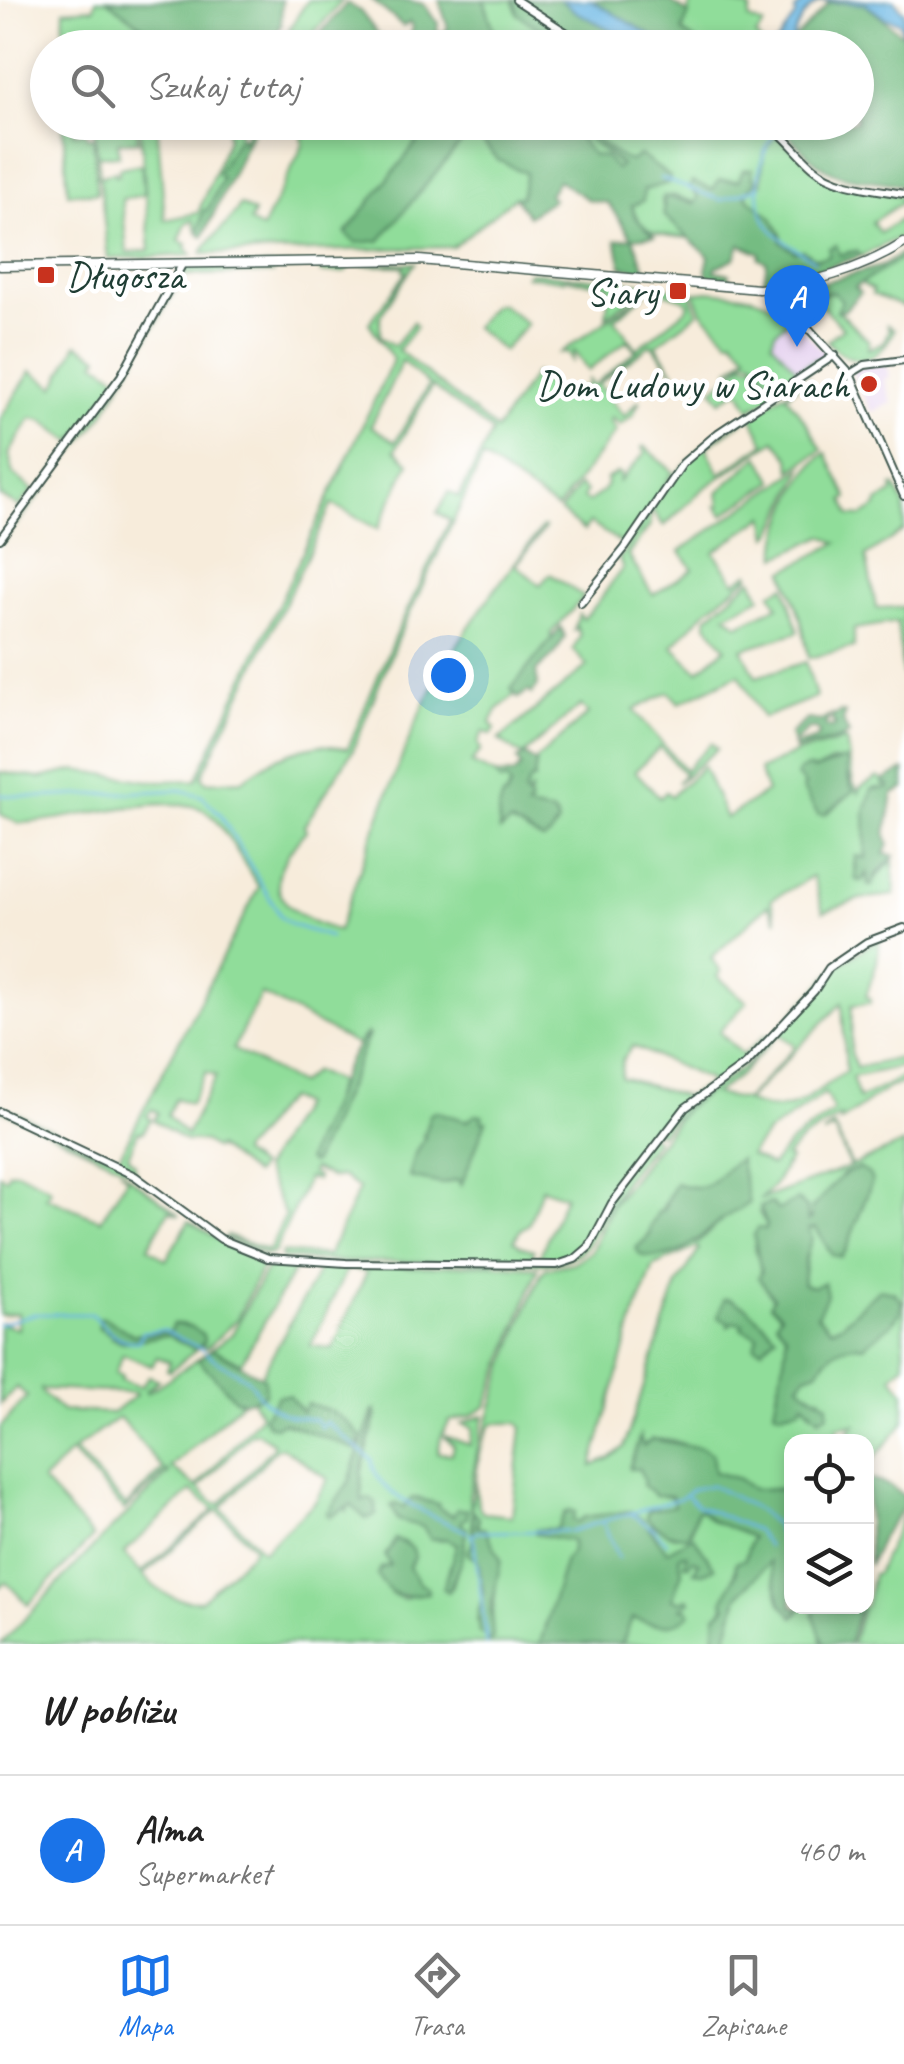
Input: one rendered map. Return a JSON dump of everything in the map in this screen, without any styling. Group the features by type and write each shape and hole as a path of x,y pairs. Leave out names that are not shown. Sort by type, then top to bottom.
{"main road":[{"path":"0,266 419,260 772,288 862,264 904,243"}],"street":[{"path":"516,0 562,30"},
{"path":"789,140 814,168 833,179 904,194"},
{"path":"0,538 122,376 183,263"},
{"path":"772,288 850,374 904,496"},
{"path":"581,603 625,548 682,463 718,433 834,355"},
{"path":"850,374 859,367 904,360"},
{"path":"0,1112 136,1176 221,1239 268,1258 346,1264 557,1265 575,1260 589,1247 612,1203 684,1108 746,1064 806,1000 829,968 867,942 904,928"}],"shaded area":[{"path":"791,318 827,355 823,360 815,359 794,369 772,342 775,332"},
{"path":"886,364 889,377 884,379 892,403 872,412 852,372 859,367"}],"green space":[{"path":"96,0 107,0 147,30 63,30 64,10 94,8"},
{"path":"107,0 282,0 279,30 147,30"},
{"path":"308,0 343,0 316,30 289,29"},
{"path":"372,0 423,4 438,22 437,30 412,30 410,22 403,26"},
{"path":"439,0 484,0 494,30 446,30"},
{"path":"484,0 512,0 518,14 541,30 494,30"},
{"path":"514,0 561,0 611,30 541,30 518,14"},
{"path":"591,0 668,0 689,14 683,30 641,30"},
{"path":"692,0 720,0 751,9 749,19 764,25 760,30 682,30"},
{"path":"347,3 360,11 375,30 324,30"},
{"path":"829,3 865,4 904,36 904,130 899,137 904,140 904,186 832,172 793,140 874,140 874,30 803,30"},
{"path":"64,140 93,140 97,193 68,193"},
{"path":"96,140 138,140 118,142 119,156 98,155 100,177 115,171 119,175 119,168 141,164 144,195 122,199 127,253 150,250 141,140 158,140 165,220 198,213 228,140 237,140 218,174 222,177 198,233 193,220 186,223 179,241 187,244 192,255 108,259"},
{"path":"236,140 248,140 203,237 198,233 203,211 208,209 222,178 217,174"},
{"path":"303,140 419,140 346,233 379,241 463,140 481,140 498,160 526,173 521,197 515,197 453,247 202,254 240,205 254,213 250,222 262,229"},
{"path":"419,140 464,140 379,241 355,243 346,233"},
{"path":"481,140 581,140 592,155 605,157 616,169 621,165 590,140 599,140 630,161 640,155 670,177 668,183 644,190 643,201 632,206 635,217 654,236 633,238 646,271 622,267 616,240 632,238 608,203 589,200 558,180 549,194 553,199 528,216 515,197 521,197 526,173 498,160"},
{"path":"581,140 590,140 621,166 616,169 592,155"},
{"path":"590,140 771,140 765,151 773,140 782,140 830,181 901,196 901,203 872,222 880,233 904,217 904,235 861,256 852,251 840,255 836,245 829,256 822,258 791,249 779,241 782,236 771,218 745,196 752,184 761,184 764,152 757,181 726,180 713,190 690,187 698,197 696,203 672,195 662,199 664,215 681,226 688,238 655,233 642,224 632,206 643,198 644,190 668,183 618,157 599,141"},
{"path":"752,169 758,184 752,185 746,196 772,218 782,237 780,241 795,252 803,250 816,259 829,256 829,248 836,245 840,255 857,251 861,256 787,280 764,281 767,262 759,258 760,253 740,244 735,258 716,267 715,271 730,274 728,281 709,279 709,256 664,215 664,196 695,203 698,197 690,187 692,182 713,190 719,180 738,181 743,170"},
{"path":"904,252 904,257 855,287 860,293 844,311 837,311 842,301 834,292 807,296 803,293 814,285 882,266"},
{"path":"904,257 904,307 872,294 873,290 860,283"},
{"path":"415,263 380,316 380,336 394,346 413,322 416,327 398,350 496,430 535,373 556,392 560,389 567,395 572,389 587,387 588,380 593,386 636,351 627,340 588,371 574,351 572,361 568,353 560,353 648,291 615,319 637,349 687,309 689,304 684,299 653,289 655,284 675,293 690,293 698,313 656,345 675,373 651,344 598,384 624,416 640,400 633,415 620,425 612,418 609,420 616,431 557,509 483,458 397,640 353,750 280,871 278,885 288,906 338,931 423,707 470,626 543,527 516,565 540,585 550,574 584,597 550,634 548,643 512,689 514,695 497,710 491,722 495,729 492,734 483,732 478,743 481,750 471,763 506,779 511,786 501,807 500,831 510,823 543,840 556,828 557,817 553,813 529,811 531,791 524,793 534,779 537,759 588,714 581,705 522,756 499,740 587,666 573,649 580,636 577,628 574,630 579,614 583,619 589,613 623,568 619,559 650,512 651,524 628,555 653,595 693,569 680,551 803,467 773,533 769,536 765,516 714,552 735,582 749,573 750,576 708,609 672,646 698,671 726,648 707,624 707,617 752,579 761,597 726,615 738,625 778,606 771,593 785,586 798,632 742,649 756,677 806,662 816,697 763,718 739,674 679,703 669,692 634,710 685,770 711,743 717,749 677,783 684,774 660,747 635,771 660,798 666,792 671,796 703,766 726,818 767,792 759,770 796,753 846,740 853,783 859,793 860,788 878,777 890,786 885,790 875,788 871,798 865,859 855,863 856,879 861,881 867,873 867,880 873,881 893,860 895,895 860,899 823,912 813,876 771,900 777,921 768,905 711,958 721,972 717,976 747,1002 719,1032 743,1055 766,1035 769,1038 660,1134 653,1130 650,1135 656,1140 624,1181 586,1247 567,1259 535,1263 502,1261 501,1254 498,1261 347,1262 281,1258 282,1252 328,1256 359,1189 342,1176 332,1178 313,1169 316,1180 308,1178 274,1253 268,1255 225,1238 269,1251 285,1215 263,1169 301,1105 288,1098 242,1150 241,1154 259,1167 254,1175 217,1147 203,1141 185,1141 154,1120 158,1113 152,1109 147,1116 151,1119 143,1132 138,1132 128,1156 135,1164 135,1173 0,1109 0,1105 90,1148 119,1157 259,887 217,821 196,807 148,805 18,823 0,814 0,772 40,778 76,770 151,781 196,780 393,359 369,323 407,272 403,271 405,266 350,265 345,272 321,273 320,266 272,270 273,273 184,275 103,415 0,545 124,377 184,268","holes":["402,361 429,385 395,442 371,426","432,386 492,432 459,497 449,492 437,513 450,520 348,748 321,745 301,749 274,759 242,780 206,782 202,776 332,504 378,529 409,463 395,450","839,761 850,778 845,797 824,815 803,790 810,768 816,770","261,994 357,1045 369,1035 312,1163 338,1082 314,1071 299,1084 233,1049","633,1046 709,1080 709,1084 685,1097 621,1077 622,1060","206,1072 216,1076 186,1135 167,1115 176,1098 190,1104","482,1116 461,1185 458,1180 409,1177 416,1151 423,1134","542,1188 565,1196 539,1258 532,1256 534,1250 514,1240 529,1224"]},
{"path":"529,272 648,286 606,317 610,286 526,276"},
{"path":"708,291 762,300 782,310 791,318 775,332 772,342 797,370 815,359 823,360 779,389 754,360 746,359 728,371 748,354 702,312 694,293"},
{"path":"834,292 843,301 837,310 869,341 868,349 883,343 889,330 886,324 894,330 873,356 855,359 827,341 843,328 812,296"},
{"path":"501,304 527,324 503,351 474,327 493,305"},
{"path":"77,344 99,357 96,362 119,378 72,442 42,420 31,418 9,454 13,474 33,490 19,507 0,496 0,419 31,371 55,387"},
{"path":"744,363 755,365 777,393 750,409 739,389 721,401 713,389"},
{"path":"810,377 786,395 822,450 791,470 790,458 775,440 703,489 664,526 652,509 675,475 704,445","holes":["751,416 765,443 720,474 706,447"]},
{"path":"644,446 673,472 624,545 590,523 584,531 560,511 579,486 586,492 583,498 588,502 601,493 606,479 617,473 621,475 618,483 645,453"},
{"path":"826,453 848,498 844,500 850,515 862,516 877,507 895,486 904,506 904,530 866,556 876,608 904,607 903,676 897,622 854,629 854,647 809,658 801,619 784,571 837,543 823,536 778,557 778,545 799,485"},
{"path":"759,456 774,481 723,515 717,506 718,492"},
{"path":"561,627 565,637 555,654 536,671 538,686 532,694 528,691 518,698 511,689"},
{"path":"845,713 843,722 849,734 795,750 797,745 819,735 817,729 808,729 793,744 790,734 807,719 821,721 830,716 825,726 832,728 836,725 833,716"},
{"path":"526,755 536,763 534,780 530,780 524,793 531,802 527,808 553,813 558,822 543,840 511,823 500,831 498,813 511,786 506,780 500,782 496,775 514,774 521,767 517,760"},
{"path":"844,759 854,791 824,815 818,814 803,790 799,771 816,770"},
{"path":"904,770 904,789 893,794 886,835 889,844 885,854 895,856 875,876 872,886 868,885 867,873 861,881 856,880 856,856 866,858 865,811 872,789 889,788 888,784 883,785 884,780"},
{"path":"880,938 866,996 870,1003 852,1005 851,1052 856,1068 904,1057 904,1066 852,1077 859,1099 904,1076 904,1085 888,1088 840,1122 840,1116 800,1141 786,1157 790,1159 772,1188 759,1200 850,1167 834,1129 823,1134 833,1125 852,1166 904,1143 904,1365 892,1376 904,1391 904,1423 874,1459 874,1434 848,1434 855,1424 838,1427 836,1434 784,1434 784,1493 781,1489 753,1489 739,1479 714,1472 712,1454 672,1440 652,1439 643,1446 640,1438 629,1468 639,1469 655,1494 667,1494 674,1501 674,1506 652,1525 674,1536 691,1533 697,1510 701,1510 711,1520 752,1537 745,1559 736,1563 714,1644 622,1644 632,1618 655,1625 682,1605 672,1599 682,1572 678,1561 682,1554 699,1562 694,1572 707,1559 693,1537 667,1552 650,1528 630,1511 585,1517 577,1523 565,1513 557,1529 540,1529 536,1534 572,1540 572,1551 565,1560 540,1644 1,1644 169,1473 124,1510 71,1452 42,1481 93,1537 28,1605 6,1582 0,1587 0,1428 27,1396 17,1387 0,1404 0,1323 18,1329 18,1313 0,1315 0,1175 6,1178 9,1172 17,1171 47,1186 51,1190 46,1197 101,1220 127,1178 120,1170 180,1215 169,1211 148,1247 166,1260 189,1221 218,1239 263,1258 237,1319 207,1348 197,1333 178,1324 173,1324 170,1331 133,1335 124,1331 111,1338 123,1342 168,1335 196,1350 170,1371 170,1362 157,1357 152,1366 123,1354 115,1373 122,1376 121,1380 141,1387 149,1376 158,1380 147,1393 198,1359 243,1401 171,1467 196,1487 261,1415 252,1400 263,1396 261,1376 319,1270 300,1265 295,1268 241,1363 212,1349 232,1334 269,1264 486,1264 538,1268 486,1407 450,1421 441,1437 438,1453 452,1454 454,1446 444,1436 470,1445 473,1428 462,1424 484,1415 469,1497 471,1511 477,1472 477,1494 483,1513 512,1516 522,1428 518,1423 493,1423 482,1444 507,1361 541,1274 591,1252 612,1205 685,1109 746,1065 837,966","holes":["842,1003 846,1071 788,1107 746,1101","779,1034 795,1045 745,1100 715,1094 741,1074","825,1093 834,1111 792,1141 771,1166 750,1155 766,1134","739,1159 723,1218 698,1243 644,1243 675,1184 705,1186","859,1168 872,1182 846,1250 829,1250 816,1227 809,1229 803,1284 813,1287 824,1283 817,1316 830,1329 841,1325 879,1289 894,1292 902,1302 891,1324 864,1346 850,1345 837,1350 818,1371 806,1375 799,1385 807,1393 821,1397 811,1412 803,1401 776,1400 786,1337 776,1306 759,1277 761,1267 754,1245 767,1226 759,1212 807,1208 807,1222 844,1173","697,1247 699,1250 677,1285 624,1447 592,1466 634,1317 654,1266","346,1271 367,1272 332,1349 311,1345","41,1389 136,1395 113,1413 62,1411","289,1395 302,1412 357,1449 264,1417 278,1396","373,1411 377,1415 361,1473 361,1501 331,1516 349,1482","119,1417 163,1469 126,1506 74,1450","257,1432 273,1443 220,1504 199,1488 250,1434","282,1447 328,1479 315,1502 263,1551 221,1508 277,1448","191,1491 213,1511 141,1573 124,1553","416,1498 438,1504 462,1520 465,1545 452,1588 444,1589 457,1544 438,1540 423,1527 396,1516","217,1510 254,1547 200,1601 175,1598 143,1575","472,1511 479,1518 477,1527 485,1529 491,1542 496,1570 488,1641 477,1620 483,1592 478,1559 467,1553 472,1545","402,1541 413,1549 409,1567 420,1584 414,1594 404,1599 391,1594 381,1568 391,1565"]},
{"path":"368,1033 354,1072 310,1163 307,1160 312,1146 345,1068"},
{"path":"435,1111 467,1121 475,1114 482,1115 482,1121 486,1121 461,1186 458,1180 442,1184 409,1177 429,1116"},
{"path":"739,1159 749,1203 684,1249 664,1256 640,1255 636,1248 650,1235 650,1228 675,1183 705,1186"},
{"path":"859,1168 872,1181 846,1250 841,1257 832,1255 816,1228 809,1229 812,1238 803,1284 813,1287 824,1283 827,1295 817,1316 830,1329 841,1325 879,1289 893,1292 902,1302 900,1313 864,1346 850,1345 837,1350 799,1384 828,1404 828,1414 819,1418 803,1402 800,1408 781,1413 774,1410 786,1334 776,1322 781,1314 770,1305 773,1297 758,1277 761,1273 754,1235 758,1228 767,1226 760,1207 771,1203 778,1210 797,1200 807,1208 808,1221 812,1218 812,1207 836,1181"},
{"path":"724,1299 746,1307 776,1335 762,1349 755,1346 758,1336 741,1328 743,1323 728,1326 728,1321 718,1317"},
{"path":"98,1318 105,1318 133,1335 170,1331 173,1324 192,1327 203,1335 204,1342 196,1350 168,1335 124,1342 99,1328"},
{"path":"212,1349 264,1378 266,1392 250,1400 235,1399 198,1359"},
{"path":"289,1395 302,1412 307,1404 343,1419 360,1436 358,1450 283,1422 275,1427 267,1424 264,1417 278,1396"},
{"path":"376,1410 361,1473 362,1500 369,1498 376,1503 376,1515 366,1519 351,1505 331,1516 327,1514 349,1482"},
{"path":"640,1436 643,1446 652,1439 702,1448 712,1454 714,1472 739,1479 753,1489 782,1489 784,1606 770,1562 738,1596 725,1644 714,1644 716,1615 726,1607 723,1601 736,1573 736,1562 745,1559 752,1537 711,1520 701,1510 697,1510 688,1536 665,1531 646,1517 648,1510 674,1506 672,1496 655,1495 643,1485 639,1469 629,1469"},
{"path":"874,1480 904,1496 904,1507 883,1534 874,1554"},
{"path":"412,1498 438,1504 453,1516 457,1509 467,1510 467,1518 462,1521 467,1527 461,1561 448,1592 443,1589 457,1544 447,1539 431,1539 423,1527 398,1520 391,1506 403,1508"},
{"path":"570,1510 575,1512 573,1520 577,1522 585,1517 630,1511 643,1520 667,1551 693,1536 715,1568 694,1572 699,1562 692,1560 684,1565 687,1555 679,1557 682,1572 672,1599 688,1598 690,1601 681,1608 688,1609 690,1614 670,1624 632,1618 622,1644 540,1644 572,1541 536,1534 536,1530 557,1529"},
{"path":"473,1511 479,1518 477,1527 485,1529 501,1560 491,1609 493,1638 488,1641 480,1633 478,1615 483,1592 478,1560 467,1553 472,1545"},
{"path":"904,1513 903,1644 852,1644 860,1614 874,1614 877,1573"},
{"path":"395,1539 413,1549 415,1557 409,1567 428,1593 393,1593 377,1575 381,1568 390,1565 385,1556"},
{"path":"770,1562 784,1614 829,1614 820,1639 824,1644 725,1644 738,1596"},
{"path":"813,1614 857,1614 849,1644 824,1644"}],"water":[{"path":"561,0 591,0 641,30 611,30"},
{"path":"806,0 894,0 904,12 904,36 899,22 885,18 865,4 821,1 810,9 797,30 786,30 795,10"}],"waterway":[{"path":"771,140 759,175 761,210 774,232 814,261"},
{"path":"660,178 721,200 760,187"},
{"path":"0,795 40,797 181,790 202,796 220,814 281,917 292,925 330,937"},
{"path":"0,1324 34,1314 91,1314 112,1334 125,1340 139,1341 142,1332 163,1330 204,1350"},
{"path":"206,1353 247,1379 274,1409 315,1419 321,1427 326,1422 372,1460 375,1473 395,1495 467,1532"},
{"path":"473,1535 571,1531 712,1485 760,1511 776,1526 784,1547"},
{"path":"687,1496 697,1505 756,1530 768,1546"},
{"path":"630,1513 667,1543"},
{"path":"603,1522 618,1558"},
{"path":"470,1534 487,1644"}],"place":[{"name":"Długosza","path":"46,275"},
{"name":"Siary","path":"678,291"},
{"name":"Alma","path":"797,347"},
{"name":"Dom Ludowy w Siarach","path":"869,384"}]}
